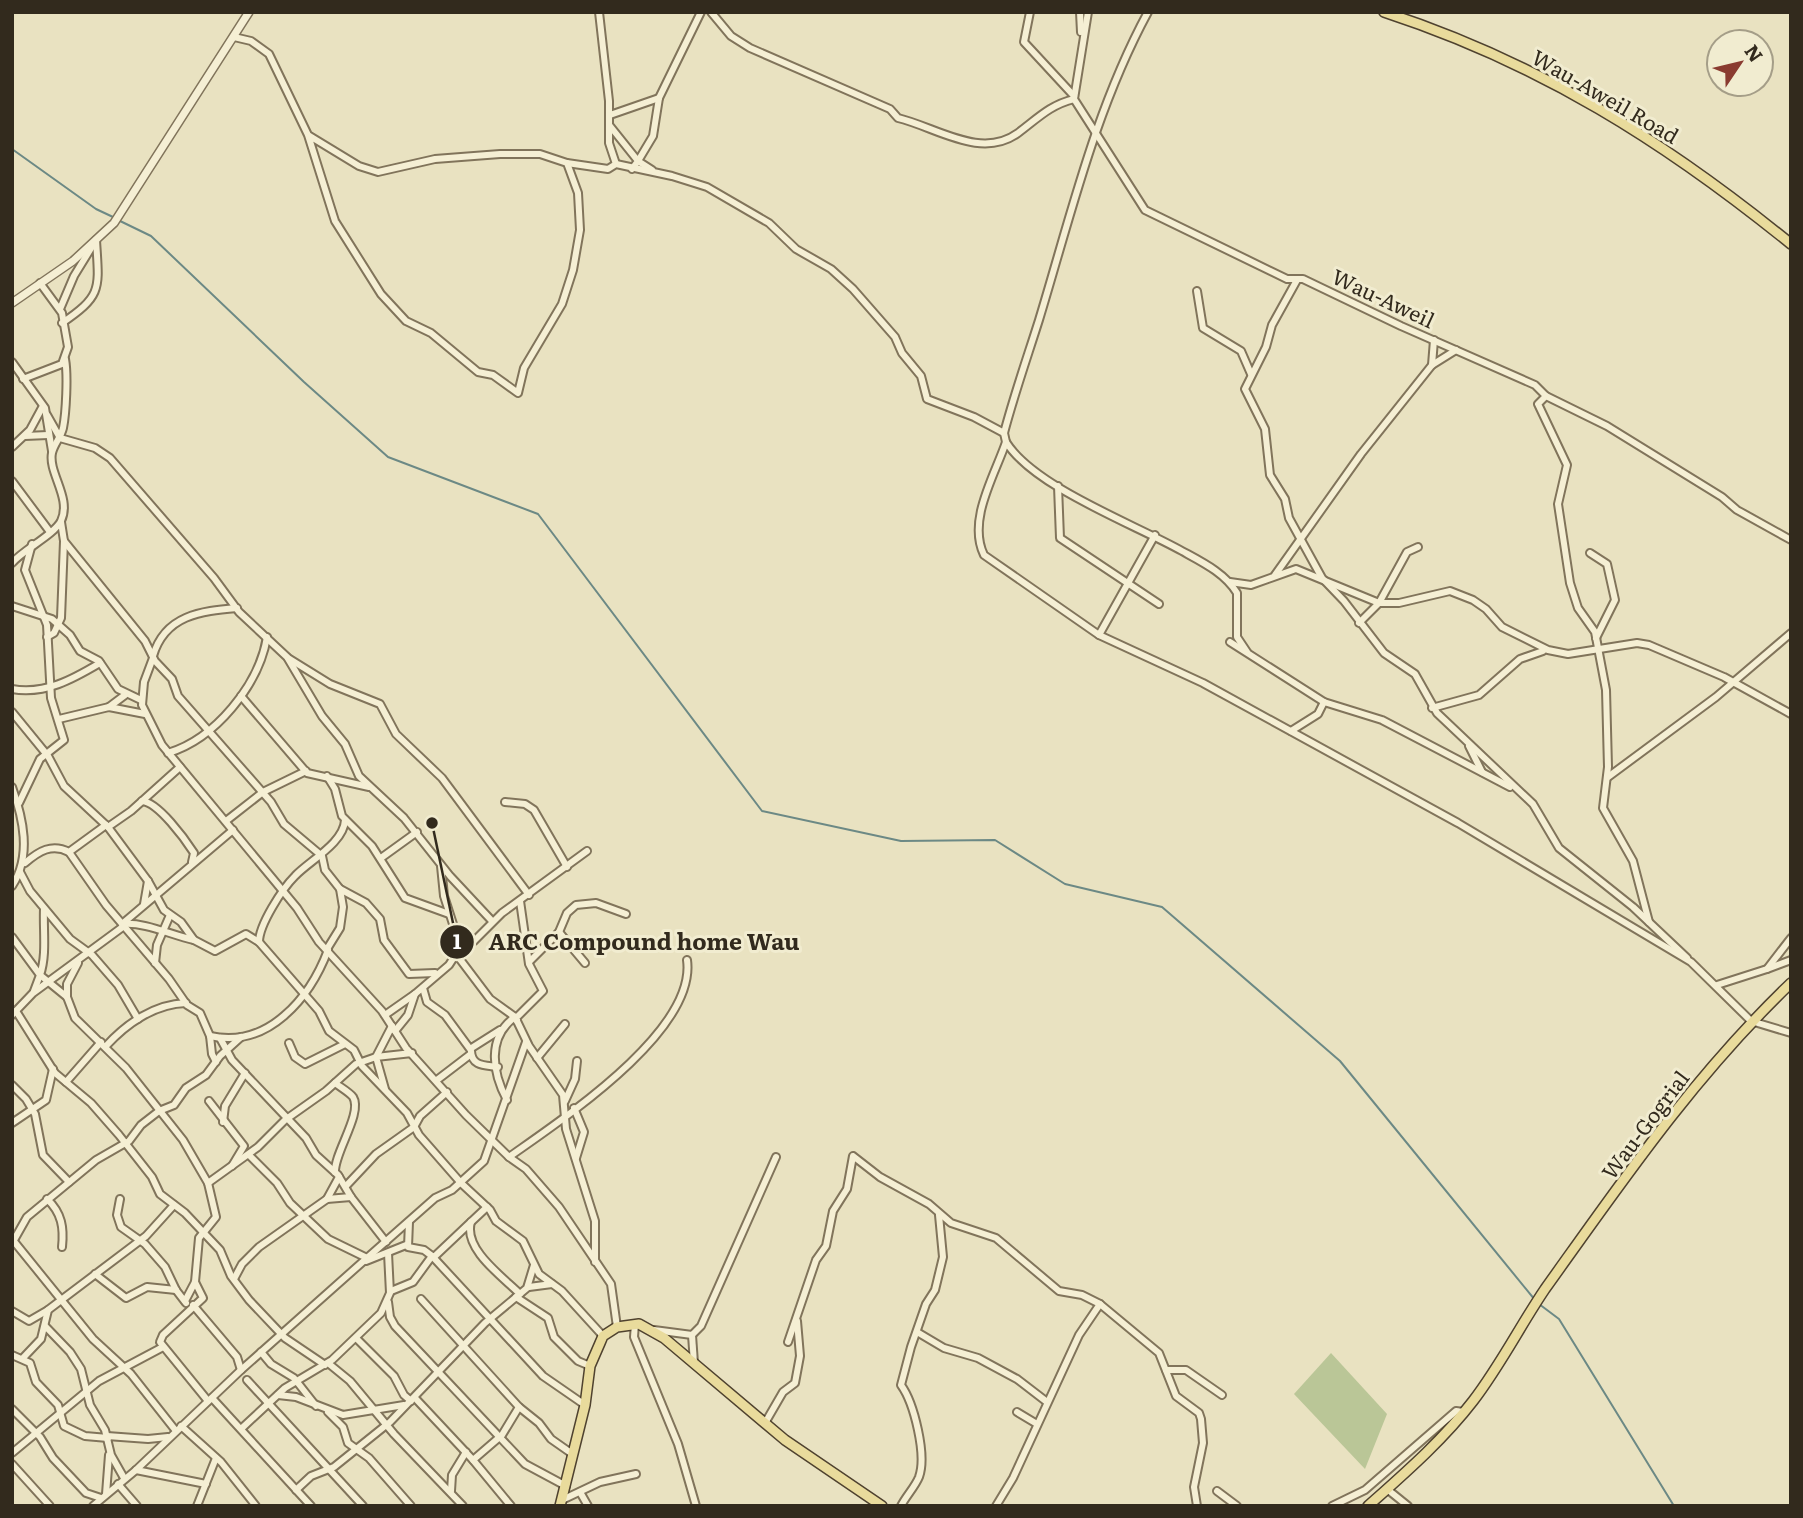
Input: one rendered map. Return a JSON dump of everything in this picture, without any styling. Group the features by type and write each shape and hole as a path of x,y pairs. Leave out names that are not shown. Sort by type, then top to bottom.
{"main road":[{"name":"Wau-Aweil Road","path":"1384,12 1484,50 1552,80 1693,166 1791,244"},
{"name":"Wau-Gogrial","path":"1368,1506 1464,1412 1538,1300 1681,1101 1751,1021 1791,984"},
{"path":"561,1503 571,1453 585,1405 590,1366 603,1336 617,1327 635,1324 653,1330 794,1447 882,1506"}],"street":[{"path":"12,303 96,240 114,223 249,12"},
{"path":"599,12 610,115 609,143 616,164"},
{"path":"632,169 653,136 659,98 701,12"},
{"path":"711,12 731,36 750,48 890,109 898,118 979,144 1010,138 1051,106 1074,97 1088,12"},
{"name":"Wau-Aweil","path":"1030,12 1024,42 1074,97 1145,210 1287,279 1303,279 1535,385 1546,396 1607,426 1722,497 1737,510 1791,540"},
{"path":"1080,12 1082,45"},
{"path":"1148,12 1125,55 1086,155 1003,433 1006,442 1026,467 1155,535 1230,582 1251,585 1296,569 1379,603 1399,603 1450,591 1473,600 1486,609 1502,627 1548,650"},
{"path":"234,37 251,41 269,54 308,135 335,221 381,294 406,321 431,333 478,372 493,375 518,393 527,363 562,304 573,270 580,230 578,193 567,163"},
{"path":"610,115 659,98"},
{"path":"610,127 638,161 655,172"},
{"path":"308,135 359,166 378,172 435,159 540,154 567,163 608,169 616,164 707,187 769,223 796,249 824,264 853,289 888,328 902,353 921,376 927,399 974,417 1003,433"},
{"path":"60,309 74,276 96,240"},
{"path":"62,323 90,304 95,295 96,240"},
{"path":"1297,279 1245,388 1265,429 1270,475 1285,499 1289,518 1322,578 1344,601 1384,653 1415,674 1433,708 1541,815 1559,848 1650,923 1717,985 1751,1021 1791,1033"},
{"path":"40,283 60,309 68,345 65,359 68,379 60,438 52,452"},
{"path":"1198,291 1203,327 1241,351 1251,374"},
{"path":"1432,365 1434,340"},
{"path":"1274,576 1361,454 1432,365 1456,350"},
{"path":"23,379 48,371 65,359"},
{"path":"12,362 43,406 60,438 95,448 110,458 214,578 236,608 287,657 335,687 380,704 396,734 442,778 529,895"},
{"path":"1546,396 1538,404 1567,465 1558,504 1570,583 1578,608 1595,632 1609,708 1605,736 1609,756 1603,807 1633,861 1650,923"},
{"path":"12,447 25,436 43,406"},
{"path":"47,415 48,435 62,496 61,522 65,541 62,610 59,625 47,637"},
{"path":"25,436 48,435"},
{"path":"1006,442 982,506 980,547 991,561 1099,635 1203,683 1458,823 1691,962"},
{"path":"12,481 50,532"},
{"path":"1058,486 1059,536 1159,604"},
{"path":"12,563 61,522"},
{"path":"1099,635 1155,535"},
{"path":"65,541 145,641 153,657 172,679 178,695 263,792 284,824 319,853 325,870 340,889 366,903 380,919 384,940 409,974 435,973"},
{"path":"19,803 38,763 64,742 53,706 43,614 24,570 32,544"},
{"path":"1359,623 1379,603 1403,558 1418,547"},
{"path":"1590,553 1607,564 1615,593 1595,641"},
{"path":"1230,582 1239,600 1237,637 1247,652"},
{"path":"12,606 43,614 59,625 80,651 100,663 115,686 125,695 141,700"},
{"path":"236,608 206,610 188,615 162,637 146,674 141,700 145,714 180,767 282,894 297,908 327,949 385,1015 412,1053 493,1142 524,1167 555,1202 614,1291 617,1327"},
{"path":"1607,779 1614,770 1733,683 1791,633"},
{"path":"169,753 193,744 242,696 258,671 267,638"},
{"path":"1230,642 1324,702 1382,720 1518,791"},
{"path":"1433,708 1479,695 1520,659 1535,651 1548,650 1569,654 1649,645 1733,683 1791,714"},
{"path":"287,657 322,716 345,744 356,773 417,832 441,864 492,921"},
{"path":"12,689 51,687 100,663"},
{"path":"59,719 109,707 125,695"},
{"path":"242,696 306,771 312,775 327,775 372,787"},
{"path":"1291,731 1318,715 1324,702"},
{"path":"109,707 145,714"},
{"path":"12,712 46,754 68,792 107,826 170,915 181,922 194,940"},
{"path":"1468,744 1482,772"},
{"path":"69,852 142,801 180,767"},
{"path":"226,821 263,792 306,771"},
{"path":"327,775 335,789 338,807 345,820 381,858 407,900 449,914"},
{"path":"12,787 19,803 25,854 12,885 30,891"},
{"path":"152,792 155,806 194,853 188,868"},
{"path":"142,801 155,806"},
{"path":"505,802 525,804 534,810 567,867"},
{"path":"12,816 20,815"},
{"path":"341,834 345,820"},
{"path":"259,943 262,923 293,877 341,834 356,829"},
{"path":"233,830 123,925 79,961 33,993 15,1010 53,1069 91,1103 152,1177 158,1191 222,1252 234,1279 281,1335 349,1381 386,1426 463,1506"},
{"path":"381,858 417,832"},
{"path":"23,864 51,847 58,846 69,852 186,1003 199,1012 210,1036 216,1062"},
{"path":"385,1015 423,988 435,973 449,965 459,951 480,936 492,921 587,851"},
{"path":"441,864 449,914 459,951 491,999 516,1019 526,1042 561,1090 565,1101 565,1116 595,1221 595,1262"},
{"path":"12,866 72,942 88,952 118,985 138,1019"},
{"path":"143,906 148,881"},
{"path":"210,1036 241,1037 273,1025 303,995 342,924 340,889"},
{"path":"437,1080 471,1051 516,1019 543,991 529,962 520,901"},
{"path":"529,962 559,932 567,913 580,903 601,904 626,914"},
{"path":"33,993 44,959 44,908"},
{"path":"155,963 162,933 170,915"},
{"path":"123,925 142,924 162,933 194,940 215,951 246,934 259,943 318,1011 329,1031 356,1052 360,1063 387,1095 407,1113 414,1126 461,1183 487,1207 496,1221 523,1241 539,1274 554,1285 603,1336"},
{"path":"559,932 584,963"},
{"path":"12,937 47,983 67,997"},
{"path":"1767,969 1791,938"},
{"path":"509,1157 565,1116 648,1045 670,1020 684,995 687,960"},
{"path":"1717,985 1791,960"},
{"path":"79,961 67,984 67,997 75,1018 104,1044 159,1111 190,1151 208,1183 216,1217 202,1232 196,1251 195,1282 185,1301"},
{"path":"423,988 427,1002 444,1015 478,1064 498,1067"},
{"path":"387,1095 376,1057 393,1029 408,1015 415,994"},
{"path":"66,1082 124,1026 168,1005 186,1003"},
{"path":"537,1058 565,1024"},
{"path":"500,1030 494,1045 507,1100"},
{"path":"241,1037 226,1050 206,1075 186,1088 174,1105 159,1111 125,1143 102,1156 23,1220 13,1239 93,1339 124,1367 176,1431 216,1458 256,1506"},
{"path":"220,1038 245,1073 306,1138 316,1155 337,1174 351,1198 386,1242"},
{"path":"100,1501 364,1260 435,1198 461,1183 484,1161 493,1142 526,1042"},
{"path":"289,1043 295,1057 305,1064 345,1044"},
{"path":"208,1183 249,1154 287,1118 360,1063 376,1057 412,1053"},
{"path":"565,1101 573,1085 577,1061"},
{"path":"12,1123 33,1110 48,1096 53,1069"},
{"path":"223,1122 225,1106 245,1073"},
{"path":"234,1279 242,1264 255,1250 327,1199 337,1174 335,1157 346,1138 355,1104 351,1096 335,1083"},
{"path":"12,1085 33,1110 41,1151 69,1182"},
{"path":"346,1186 376,1154 414,1126 420,1116 447,1092"},
{"path":"209,1101 244,1147 232,1166"},
{"path":"574,1108 584,1132 576,1158"},
{"path":"249,1154 277,1183 290,1203 332,1242 364,1260 406,1245 433,1256 543,1376 585,1405"},
{"path":"788,1342 816,1261 826,1246 833,1211 847,1189 853,1156 880,1177 929,1204 939,1215 963,1230 982,1231 996,1238 1059,1291 1082,1295 1100,1304 1159,1353 1176,1396 1199,1413 1201,1419 1203,1443 1194,1487 1197,1506"},
{"path":"691,1361 692,1335 701,1326 776,1157"},
{"path":"327,1199 351,1198"},
{"path":"47,1199 59,1213 64,1230 62,1247"},
{"path":"120,1199 117,1215 120,1225 165,1267 176,1290 237,1357 241,1370"},
{"path":"12,1311 29,1321 48,1310 139,1241 174,1205"},
{"path":"391,1291 412,1282 433,1256 487,1207"},
{"path":"901,1506 920,1476 919,1431 910,1397 901,1385 917,1332 935,1290 943,1257 939,1215"},
{"path":"406,1245 410,1220"},
{"path":"471,1222 470,1233 475,1247 518,1296 547,1316 554,1337 578,1361 590,1366"},
{"path":"241,1429 296,1380 326,1364 382,1313 391,1291 388,1253"},
{"path":"296,1490 311,1476 329,1470 386,1426 466,1347 490,1319 527,1287 533,1274 533,1261"},
{"path":"95,1274 126,1298 147,1287 176,1290"},
{"path":"195,1282 203,1298 162,1336 163,1347 311,1506"},
{"path":"527,1287 554,1285"},
{"path":"421,1299 519,1407 537,1420 554,1441 571,1453"},
{"path":"388,1302 393,1323 500,1437 531,1468 566,1486"},
{"path":"996,1506 1013,1478 1079,1335 1100,1304"},
{"path":"23,1359 39,1343 46,1327 48,1310"},
{"path":"765,1423 783,1392 795,1383 800,1356 798,1311"},
{"path":"635,1324 634,1337 678,1444 696,1506"},
{"path":"46,1327 73,1355 84,1375 90,1405 108,1437 121,1481 136,1506"},
{"path":"653,1330 692,1335"},
{"path":"917,1332 944,1348 978,1358 1017,1379 1047,1402"},
{"path":"356,1338 394,1376 404,1395 466,1452 511,1506"},
{"path":"12,1453 105,1377 163,1347"},
{"path":"261,1352 271,1364 296,1380 316,1406"},
{"path":"12,1355 31,1365 36,1382 56,1403 64,1426 74,1432 148,1439 176,1431"},
{"path":"1166,1370 1186,1370 1222,1395"},
{"path":"247,1380 363,1506"},
{"path":"278,1395 296,1397 327,1410 352,1415 372,1408 411,1401"},
{"path":"473,1460 500,1437 519,1407"},
{"path":"12,1409 36,1433 57,1462 86,1493 100,1501"},
{"path":"327,1410 343,1427 346,1442 369,1458 411,1506"},
{"path":"1332,1506 1365,1490 1456,1411 1464,1412"},
{"path":"1017,1412 1037,1423"},
{"path":"100,1501 110,1449"},
{"path":"451,1493 452,1475 466,1452"},
{"path":"199,1505 216,1458"},
{"path":"12,1464 43,1502 50,1506"},
{"path":"136,1470 206,1484"},
{"path":"561,1503 600,1482 636,1474"},
{"path":"1387,1489 1408,1506"},
{"path":"580,1492 588,1506"},
{"path":"1217,1492 1237,1506"}],"green space":[{"path":"1331,1353 1387,1414 1365,1469 1294,1394"}],"waterway":[{"path":"12,149 96,209 113,217"},
{"path":"118,220 151,236 304,382 388,457 538,514 762,811 901,841 995,840 1065,884 1162,907 1340,1061 1535,1300"},
{"path":"1539,1304 1559,1319 1674,1506"}],"place":[{"name":"ARC Compound home Wau","path":"432,823"}]}
